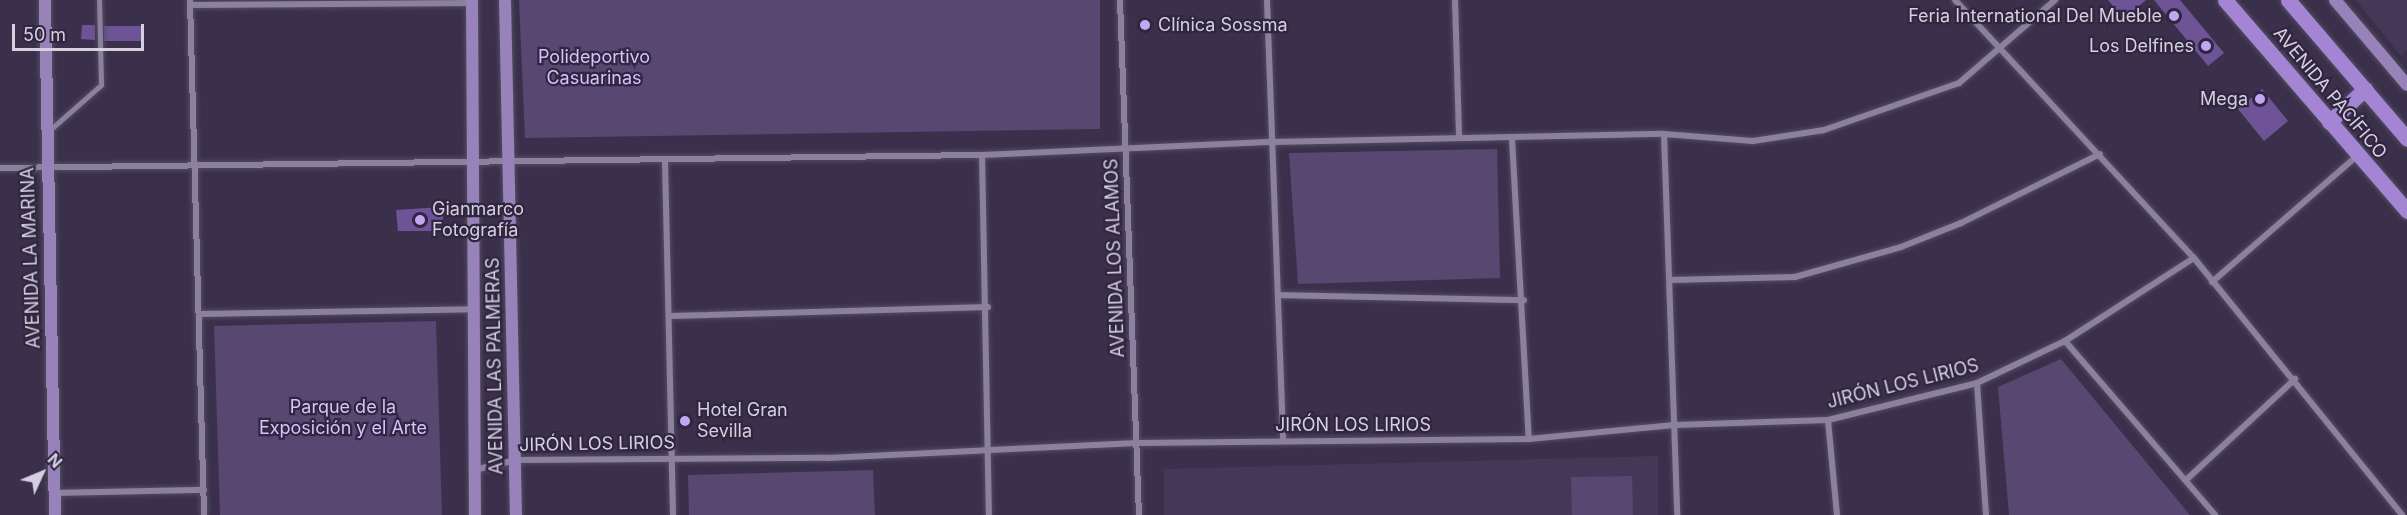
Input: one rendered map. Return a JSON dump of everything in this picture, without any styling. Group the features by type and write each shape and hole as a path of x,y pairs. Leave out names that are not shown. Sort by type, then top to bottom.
{"main road":[{"name":"AVENIDA LA MARINA","path":"45,0 46,169 55,515"},
{"name":"AVENIDA LAS PALMERAS","path":"505,0 516,515"},
{"name":"AVENIDA PACÍFICO","path":"2225,0 2357,156 2407,211"},
{"name":"AVENIDA PACÍFICO","path":"2288,0 2407,139"},
{"path":"2335,0 2404,77"},
{"name":"AVENIDA LAS PALMERAS","path":"472,1 476,515"},
{"path":"2329,122 2365,89"}],"street":[{"name":"AVENIDA LOS ALAMOS","path":"1120,0 1139,515"},
{"path":"1267,0 1283,440"},
{"path":"1455,0 1459,138"},
{"path":"1955,0 2194,258 2295,379 2402,515"},
{"path":"0,168 473,164 982,155 1273,142 1512,139 1664,134 1753,141 1824,130 1959,83 2000,50 2055,0"},
{"path":"204,515 190,3 472,1"},
{"path":"1664,134 1677,515"},
{"path":"1512,139 1524,300 1529,439"},
{"path":"1670,280 1795,277 1891,250 1961,224 2100,154"},
{"path":"982,155 988,307 989,515"},
{"path":"2212,282 2357,156"},
{"path":"665,161 673,515"},
{"name":"JIRÓN LOS LIRIOS","path":"474,470 516,460 672,457 828,458 989,448 1137,443 1529,439 1674,425 1828,420 1977,384 2065,341 2194,258"},
{"path":"1278,295 1524,300"},
{"path":"669,316 988,307"},
{"path":"200,314 475,309"},
{"path":"2065,341 2215,515"},
{"path":"2186,480 2295,379"},
{"path":"1977,384 1986,515"},
{"path":"1828,420 1837,515"},
{"path":"55,493 204,490"}],"lane":[{"path":"46,134 101,85 99,0"}],"shaded area":[{"path":"2356,0 2407,0 2407,51 2401,56"},
{"path":"1658,456 1658,515 1164,515 1164,469"}],"green space":[{"name":"Polideportivo Casuarinas","path":"519,0 1100,0 1100,129 525,138"},
{"path":"1497,149 1500,278 1298,284 1289,153"},
{"name":"Parque de la Exposición y el Arte","path":"436,321 442,515 220,515 214,326"},
{"path":"2061,359 2190,515 2009,515 1998,387"},
{"path":"873,470 875,515 689,515 688,475"},
{"path":"1632,476 1633,515 1572,515 1571,477"}],"building":[{"path":"2108,0 2146,0 2123,19"},
{"path":"2154,0 2180,0 2224,53 2208,66"},
{"path":"82,25 95,25 95,40 81,39"},
{"path":"104,26 144,26 143,41 104,41"},
{"name":"Mega","path":"2262,89 2288,121 2264,141 2238,109"},
{"name":"Gianmarco Fotografía","path":"442,207 444,231 398,231 396,210"}],"place":[{"name":"Feria International Del Mueble","path":"2174,16"},
{"name":"Clínica Sossma","path":"1145,25"},
{"name":"Los Delfines","path":"2206,46"},
{"name":"Mega","path":"2260,99"},
{"name":"Gianmarco Fotografía","path":"420,220"},
{"name":"Hotel Gran Sevilla","path":"685,421"}]}
